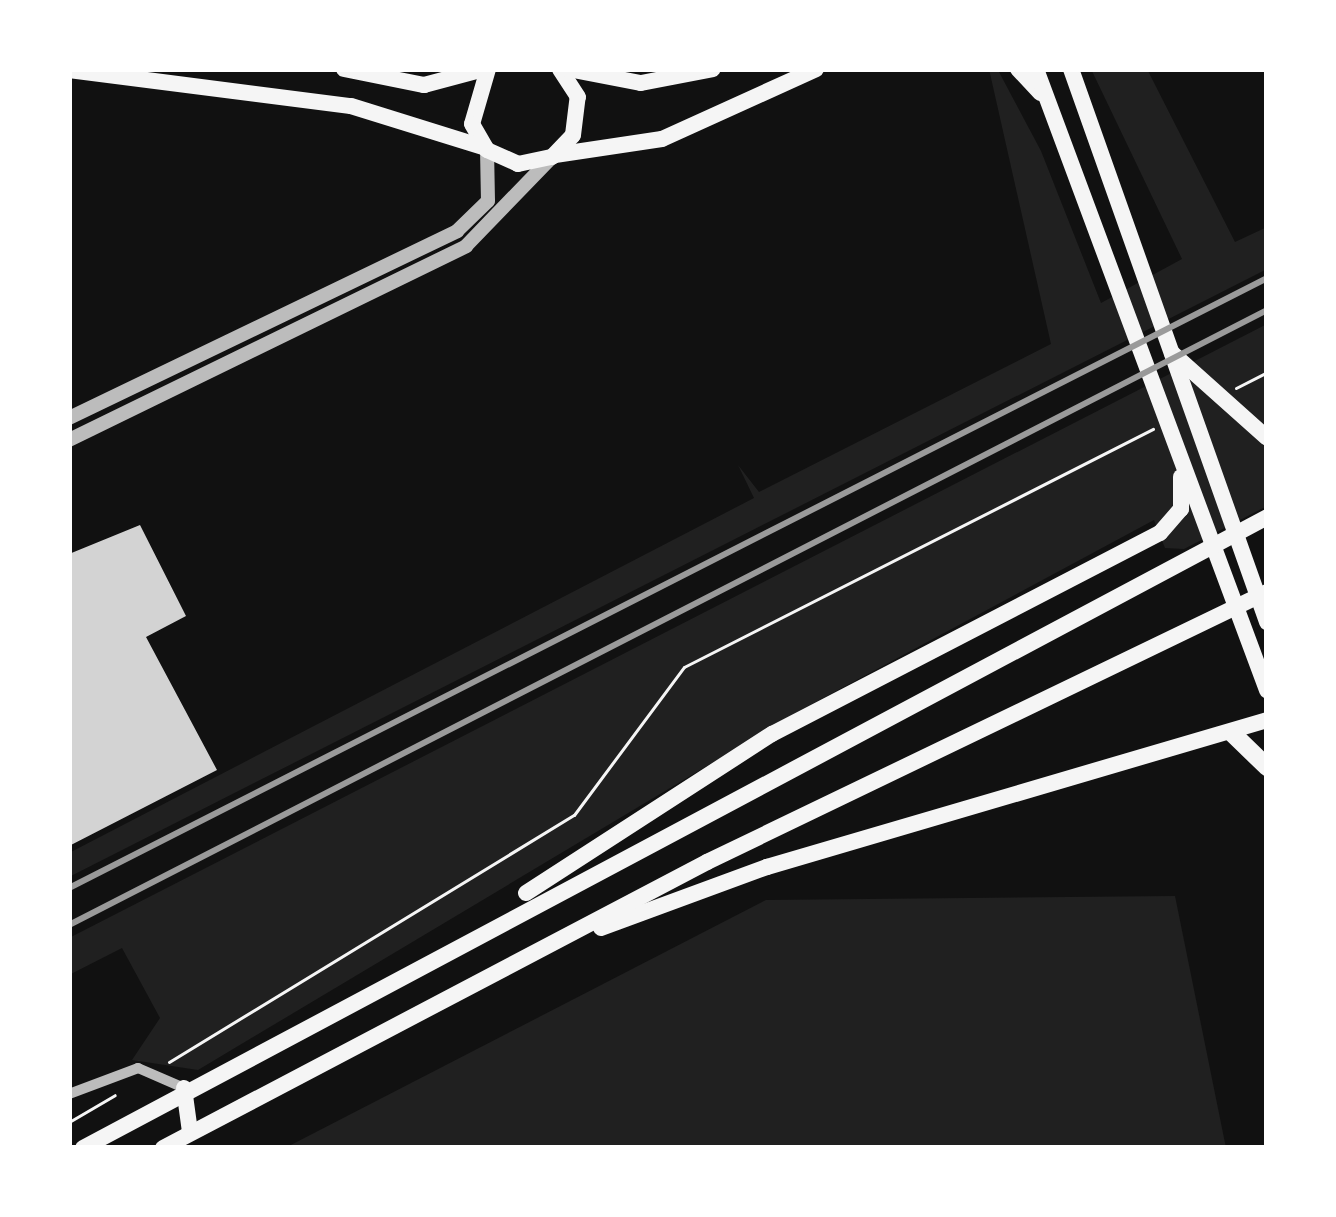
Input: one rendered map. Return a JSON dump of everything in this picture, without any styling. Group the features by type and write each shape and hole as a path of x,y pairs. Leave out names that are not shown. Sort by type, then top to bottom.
{"highway":[{"path":"1232,734 1267,767"}],"main road":[{"path":"344,69 424,85 486,69"},
{"path":"486,69 470,105 486,149"},
{"path":"554,156 579,110 564,69"},
{"path":"564,69 641,83 713,69"},
{"path":"69,70 351,106 486,149 518,164 662,139 816,69"},
{"path":"1018,69 1040,94"},
{"path":"1036,69 1040,94 1181,477 1267,690"},
{"path":"1071,69 1267,622"},
{"path":"1172,353 1267,438"},
{"path":"451,944 772,734 1160,533 1181,509 1181,477"},
{"path":"83,1148 451,944 1267,518"},
{"path":"163,1148 527,957 1267,592"},
{"path":"527,957 766,867 1267,720"},
{"path":"184,1088 190,1132"}],"street":[{"path":"69,418 477,217 491,191 486,149"},
{"path":"69,440 489,231 554,156"},
{"path":"351,281 367,294"},
{"path":"351,281 352,302"},
{"path":"295,310 295,329"},
{"path":"134,386 143,404"},
{"path":"69,1094 158,1069 184,1088"}],"path":[{"path":"1230,391 1267,372"},
{"path":"158,1069 574,815 684,667 1174,418"},
{"path":"69,1121 123,1090"}],"shaded area":[{"path":"989,69 999,72 1041,151 1101,303 1182,259 1091,69 1147,69 1235,242 1267,227 1267,269 69,877 69,853 754,498 738,465 759,492 1051,344"},
{"path":"1267,324 1267,506 1184,549 1165,548 1154,520 799,711 198,1070 132,1060 160,1018 122,948 69,975 69,938"},
{"path":"1175,896 1226,1148 285,1148 766,900"}],"building":[{"path":"140,525 186,616 146,637 217,770 69,846 69,554"}],"railway":[{"path":"69,888 1267,278"},
{"path":"69,925 1267,310"}]}
